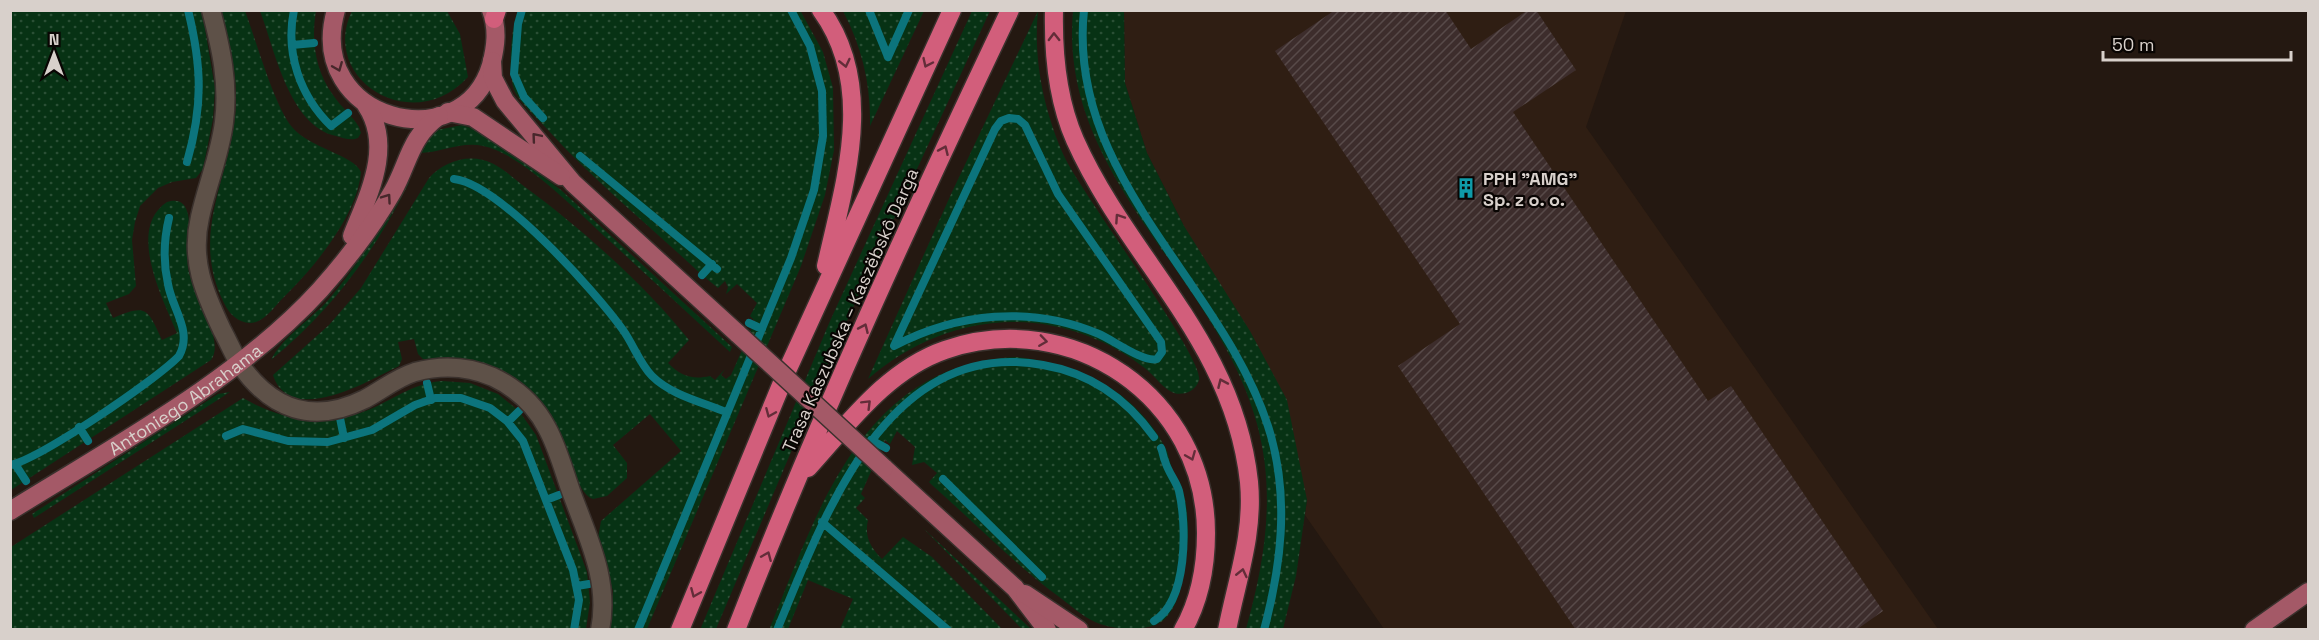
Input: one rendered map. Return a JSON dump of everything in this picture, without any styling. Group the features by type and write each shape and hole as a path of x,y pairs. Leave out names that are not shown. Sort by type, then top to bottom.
{"highway":[{"path":"819,302 852,153 854,123 850,85 842,50 821,10"},
{"name":"Trasa Kaszubska – Kaszëbskô Darga","path":"680,630 819,302 952,10"},
{"name":"Trasa Kaszubska – Kaszëbskô Darga","path":"736,630 799,478 951,134 1010,10"},
{"path":"1054,10 1056,74 1074,138 1093,178 1195,330 1213,361 1235,415 1244,448 1250,510 1243,569 1227,630"},
{"path":"799,478 888,383 914,365 944,351 979,341 1016,338 1051,342 1085,353 1116,369 1144,391 1168,416 1186,443 1198,475 1206,512 1206,550 1195,605 1183,630"}],"main road":[{"path":"336,10 331,39 333,56 348,87 366,105 389,116 406,120 444,114 473,117 573,183"},
{"path":"494,13 496,36 492,62 493,78 505,101 573,183 1015,588 1079,630"},
{"name":"Antoniego Abrahama","path":"10,511 182,403 239,363 300,311 341,263 393,191 416,138 425,126 470,98 481,85 492,62"},
{"name":"Antoniego Abrahama","path":"341,263 372,185 380,146 377,125 366,105"},
{"path":"1015,588 1047,630"},
{"path":"2254,630 2308,592"}],"lane":[{"path":"211,10 224,67 226,102 222,138 199,220 196,265 205,293 239,363 267,395 292,409 305,411 330,410 354,404 400,378 430,369 460,368 476,371 516,391 528,402 547,427 599,568 603,597 600,630"}],"shaded area":[{"path":"1124,11 1626,11 1586,127 1938,629 1384,629 1305,515 1307,500 1184,226 1147,153 1125,83"}],"green space":[{"path":"518,10 800,10 823,52 833,88 834,150 825,195 801,266 647,629 609,629 613,591 598,538 601,521 681,451 650,414 613,445 627,463 627,478 607,496 593,499 586,495 580,486 555,424 545,407 517,380 491,366 466,361 423,359 418,354 414,339 398,342 402,359 399,366 332,396 313,399 296,398 282,390 273,375 329,325 361,288 429,178 453,162 475,159 494,164 546,203 590,239 653,299 689,340 668,363 682,374 692,377 710,376 715,380 725,369 721,375 726,379 731,375 755,321 750,316 757,303 737,284 726,294 728,287 725,281 718,288 702,275 585,168 522,102 515,92 511,74 512,39"},
{"path":"10,11 202,11 215,88 213,119 203,169 196,178 172,182 158,188 140,206 132,240 136,286 129,294 106,303 113,318 133,311 145,312 153,321 162,340 177,333 157,284 148,246 149,229 155,214 167,202 178,201 184,205 188,213 188,268 214,341 211,360 11,490"},
{"path":"221,11 245,11 272,88 292,127 309,140 350,161 361,172 351,207 331,242 306,274 269,313 259,321 251,323 237,319 224,303 214,277 210,252 215,204 228,155 236,104 234,68"},
{"path":"260,11 316,11 314,44 318,65 327,86 359,127 361,133 358,138 336,136 320,129 306,118 286,84"},
{"path":"352,11 447,11 460,34 468,77 446,94 422,102 398,101 377,92 359,78 348,59 345,36"},
{"path":"843,11 924,11 870,126 869,96 864,67"},
{"path":"972,11 990,11 844,327 716,629 700,630 830,321"},
{"path":"1038,11 1039,67 1046,103 1057,139 1075,175 1183,341 1196,366 1199,380 1189,392 1178,394 1170,391 1139,364 1096,339 1059,327 1029,323 1000,322 972,326 944,334 917,346 868,379 952,192"},
{"path":"1073,11 1124,11 1125,83 1147,153 1184,226 1250,331 1287,400 1307,500 1296,576 1283,629 1246,629 1263,553 1266,527 1266,476 1257,424 1237,370 1209,320 1114,175 1090,125 1075,70"},
{"path":"462,125 485,133 561,190 732,347 730,352 569,203 516,160 499,151 475,145 416,153 437,130"},
{"path":"404,181 409,183 366,257 313,322 271,360 290,335 322,306 351,271"},
{"path":"1017,357 1062,366 1103,383 1138,410 1153,427 1166,449 1184,496 1188,531 1180,589 1174,606 1165,619 1150,626 1131,629 1103,625 1081,614 1025,570 932,485 929,482 937,473 924,462 912,465 915,447 897,431 890,444 885,440 861,494 865,498 856,508 868,520 867,532 872,546 882,559 903,537 932,557 1002,629 840,629 853,599 808,580 788,629 769,630 828,492 854,451 884,414 920,385 964,366"},
{"path":"442,381 470,383 498,394 519,411 536,435 587,572 590,602 586,629 11,630 11,547 243,398 291,417 323,420 356,414 415,388"},
{"path":"230,392 34,518 32,514 218,394"},
{"path":"923,528 1031,629 1022,629"}],"building":[{"name":"PPH \"AMG\" Sp. z o. o.","path":"1335,10 1445,10 1471,49 1528,10 1536,10 1576,70 1513,112 1708,401 1731,386 1883,611 1856,630 1576,630 1398,366 1460,324 1275,51"}],"waterway":[{"path":"187,162 196,123 199,86 196,50 188,10"},
{"path":"294,10 292,42 294,58 303,87 320,114 331,126 348,113"},
{"path":"522,10 518,24 514,74 524,97 543,118"},
{"path":"638,630 791,258 814,190 823,136 822,91 810,46 791,10"},
{"path":"869,10 888,57"},
{"path":"888,57 909,10"},
{"path":"1084,10 1085,71 1100,127 1124,180 1221,330 1250,381 1271,436 1280,485 1281,533 1275,582 1264,630"},
{"path":"292,45 314,43"},
{"path":"1009,118 1018,119 1025,125 1058,194 1161,342 1162,352 1157,359 1144,358 1099,334 1073,325 1021,316 969,320 943,326 894,346 995,129 1001,121 1009,118"},
{"path":"580,156 717,269"},
{"path":"454,179 473,185 496,199 545,242 610,313 627,336 644,366 660,383 677,393 726,412"},
{"path":"10,465 25,460 71,434 147,382 179,356 183,347 183,329 170,293 165,267 165,242 169,218"},
{"path":"702,275 712,264"},
{"path":"749,323 762,329"},
{"path":"777,630 816,537 841,489 869,444 903,406 942,378 989,363 1043,365 1060,369 1092,381 1106,390 1132,411 1154,437"},
{"path":"427,383 431,400"},
{"path":"226,436 243,429 288,441 328,442 372,430 415,405 435,398 461,398 490,408 507,421 523,441 573,570 579,600 574,630"},
{"path":"508,422 519,411"},
{"path":"340,418 344,438"},
{"path":"79,427 88,441"},
{"path":"871,440 886,448"},
{"path":"1154,621 1165,611 1173,597 1179,580 1184,542 1179,491 1166,465 1161,448"},
{"path":"15,464 26,481"},
{"path":"943,479 1042,577"},
{"path":"546,500 559,495"},
{"path":"822,522 948,630"},
{"path":"577,586 589,584"}],"place":[{"name":"PPH \"AMG\" Sp. z o. o.","path":"1466,188"}]}
